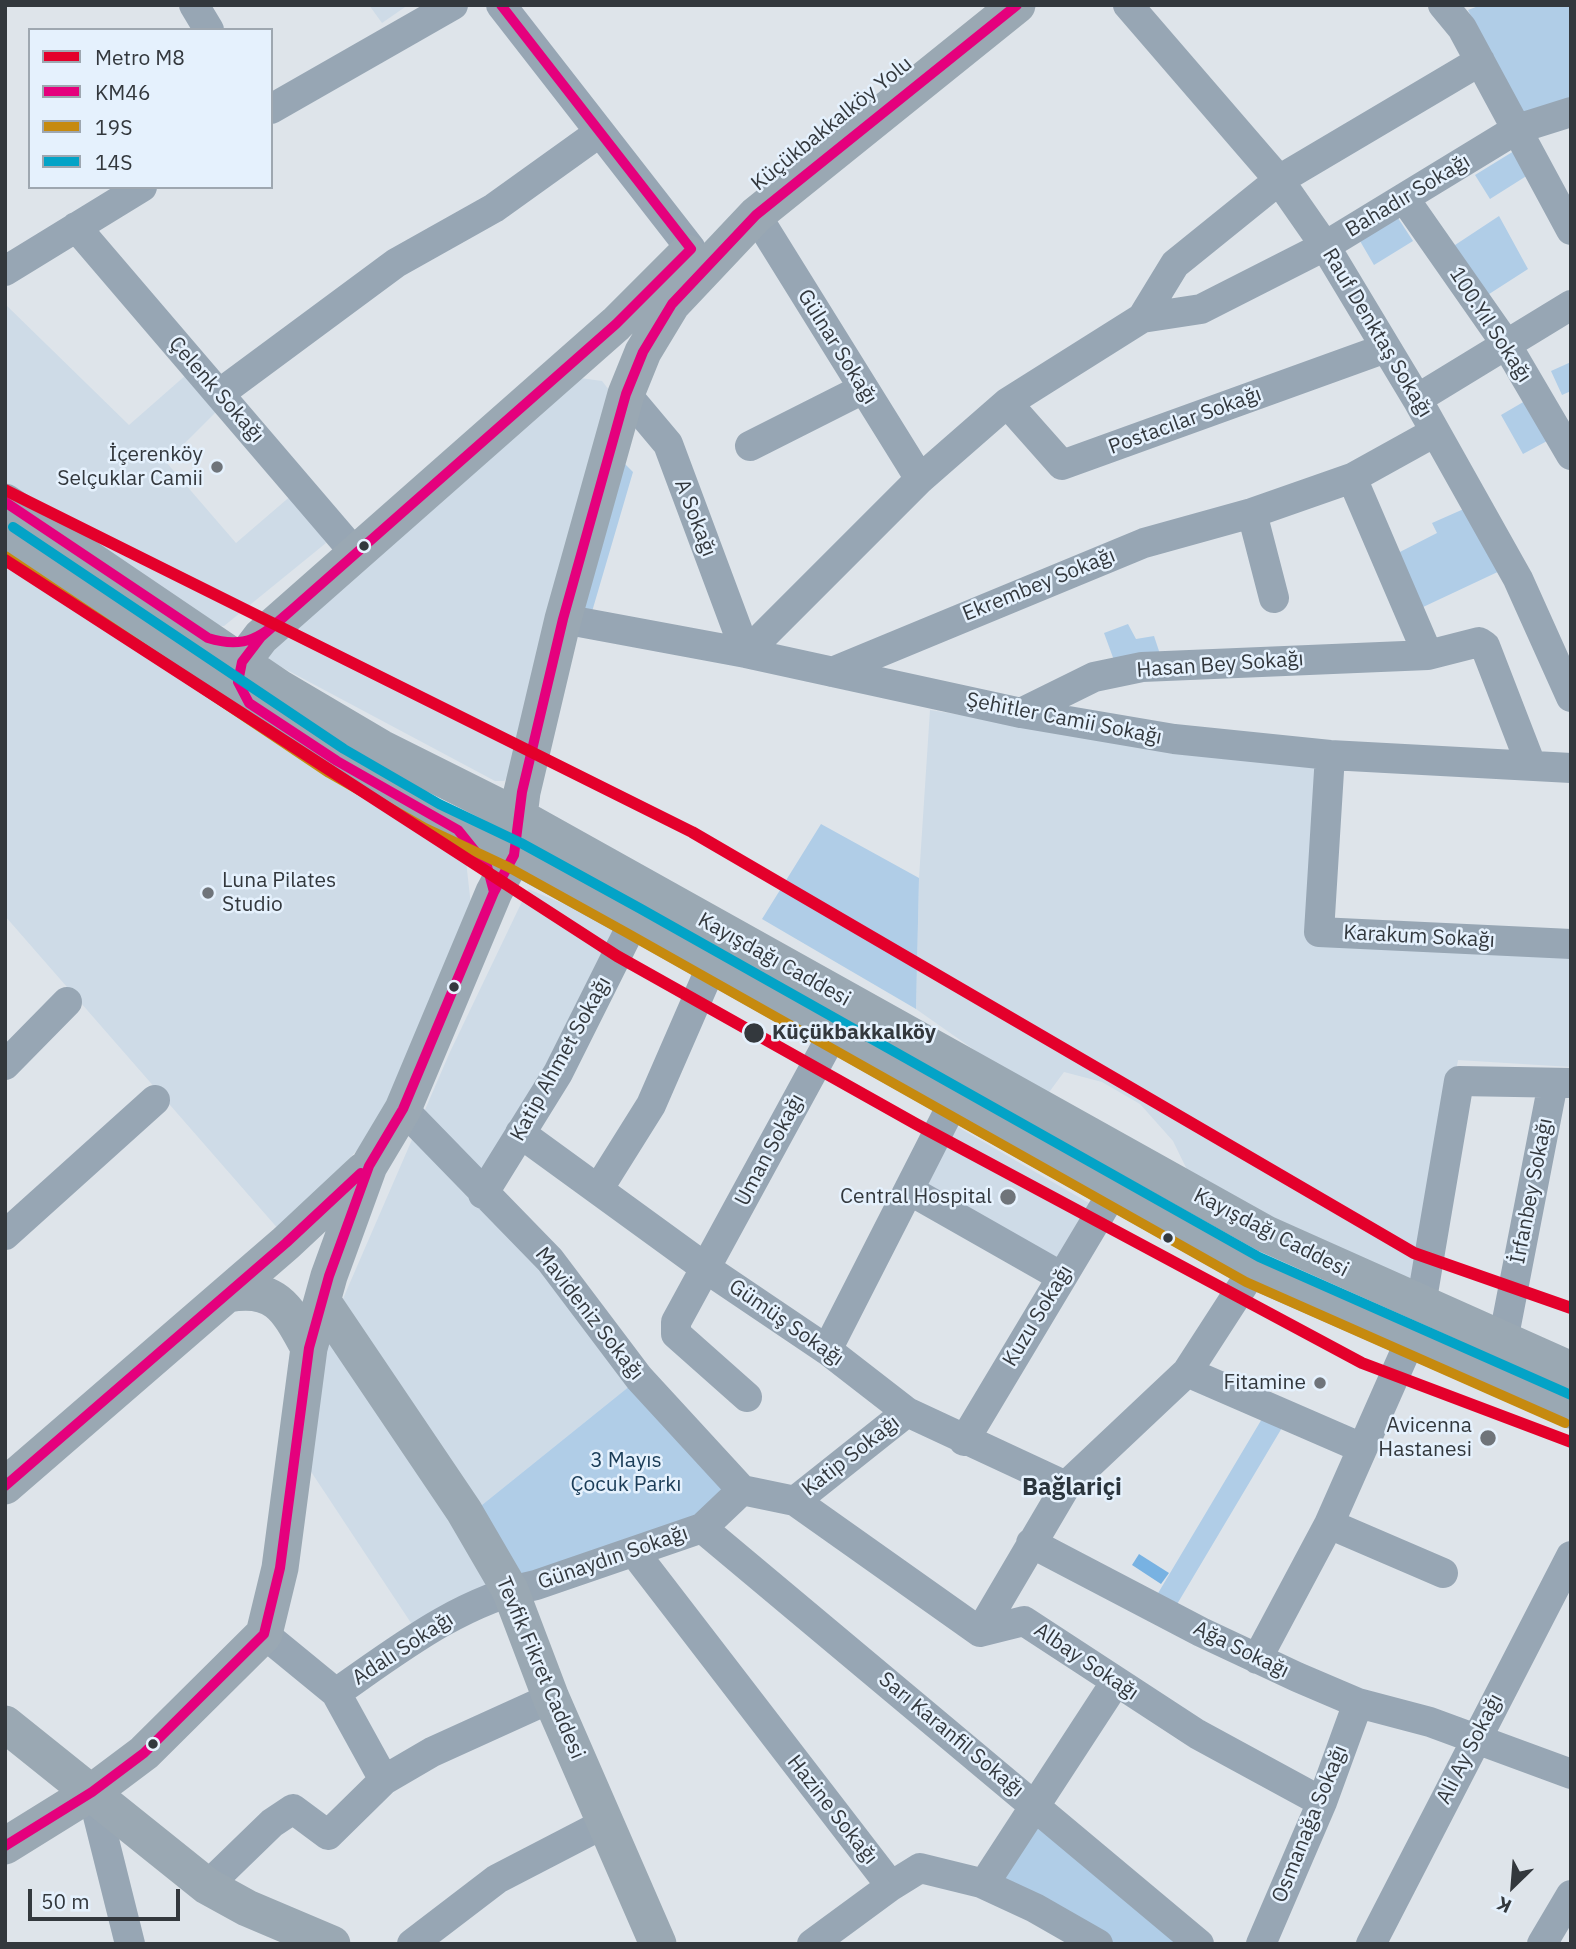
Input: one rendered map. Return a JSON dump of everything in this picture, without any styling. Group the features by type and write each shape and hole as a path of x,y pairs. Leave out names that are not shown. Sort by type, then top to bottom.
{"main road":[{"name":"Küçükbakkalköy Yolu","path":"251,649 355,553 615,324 746,193 978,5"},
{"path":"5,1846 92,1792 144,1753 264,1634 280,1567 309,1348 326,1289 369,1166 403,1110 494,892 514,855 516,807 563,619 626,394 643,352 672,304 756,215 1017,5"},
{"path":"615,324 620,342 635,352 643,352"},
{"path":"569,366 587,364 607,369 623,382 626,394"},
{"path":"5,502 208,638 251,649 238,681 248,703"},
{"name":"Kayışdağı Caddesi","path":"5,539 337,761 458,830 514,855 634,921 1253,1270 1571,1410"},
{"name":"Kayışdağı Caddesi","path":"251,649 333,721 516,807 1266,1234 1421,1306 1571,1370"},
{"path":"458,830 481,830 496,823 516,807"},
{"path":"458,830 486,866 494,892"},
{"path":"494,892 526,881 558,880"},
{"path":"5,1486 228,1294 369,1166"},
{"name":"Tevfik Fikret Caddesi","path":"286,1243 308,1247 320,1258 326,1289 510,1590 551,1698 658,1944"},
{"path":"228,1294 249,1290 281,1303 309,1348"},
{"path":"5,1724 207,1886 247,1908 321,1942"}],"street":[{"path":"194,5 208,28"},
{"path":"273,108 453,5"},
{"path":"501,5 691,249"},
{"name":"Rauf Denktaş Sokağı","path":"1128,5 1279,180 1325,246 1417,399 1518,579 1571,697"},
{"path":"1443,5 1458,21 1571,230"},
{"path":"746,653 920,479 1007,403 1142,318 1175,264 1279,180 1480,61"},
{"name":"Bahadır Sokağı","path":"1142,318 1201,309 1325,246 1517,130 1571,112"},
{"path":"219,394 396,263 494,208 600,132"},
{"path":"5,271 139,189"},
{"name":"100.Yıl Sokağı","path":"1404,198 1506,344 1571,455"},
{"name":"Gülnar Sokağı","path":"756,215 920,479"},
{"name":"Çelenk Sokağı","path":"76,228 355,553"},
{"path":"1417,399 1571,304"},
{"name":"Postacılar Sokağı","path":"1007,403 1062,465 1386,348"},
{"path":"750,446 863,389"},
{"name":"A Sokağı","path":"626,394 668,444 746,653"},
{"name":"Ekrembey Sokağı","path":"832,672 1133,547 1252,513 1352,478 1435,432"},
{"path":"1352,478 1428,654"},
{"path":"1252,513 1275,598"},
{"name":"Şehitler Camii Sokağı","path":"563,619 746,653 1021,713 1174,739 1330,755 1571,768"},
{"name":"Hasan Bey Sokağı","path":"1021,713 1094,677 1142,667 1428,654 1479,642 1485,646 1531,765"},
{"name":"Karakum Sokağı","path":"1330,755 1319,933 1571,944"},
{"name":"Katip Ahmet Sokağı","path":"483,1194 572,1046 634,921"},
{"path":"599,1188 651,1105 712,965"},
{"path":"5,1065 67,1002"},
{"name":"Uman Sokağı","path":"747,1397 676,1334 676,1322 834,1032"},
{"path":"1421,1306 1459,1081 1562,1083"},
{"name":"İrfanbey Sokağı","path":"1503,1341 1562,1083"},
{"path":"5,1235 155,1100"},
{"path":"827,1350 953,1103"},
{"name":"Mavideniz Sokağı","path":"403,1110 550,1260 639,1378 743,1490"},
{"name":"Gümüş Sokağı","path":"520,1133 707,1269 827,1350 907,1412 964,1441 1066,1486"},
{"path":"909,1190 1062,1277"},
{"name":"Kuzu Sokağı","path":"964,1441 1113,1192"},
{"path":"743,1490 795,1501 980,1632 1066,1486 1187,1372 1253,1270"},
{"path":"1257,1659 1329,1524 1410,1341"},
{"path":"1187,1372 1362,1448"},
{"name":"Katip Sokağı","path":"795,1501 907,1412"},
{"name":"Günaydın Sokağı","path":"510,1590 536,1585 702,1528 743,1490"},
{"path":"1329,1524 1443,1573"},
{"name":"Sarı Karanfil Sokağı","path":"702,1528 1199,1944"},
{"name":"Ağa Sokağı","path":"1031,1543 1257,1659 1358,1703 1467,1737 1571,1774"},
{"name":"Hazine Sokağı","path":"634,1552 891,1886 920,1868 984,1884 1035,1908 1098,1944"},
{"name":"Ali Ay Sokağı","path":"1371,1944 1467,1737 1571,1556"},
{"name":"Adalı Sokağı","path":"336,1693 440,1621 510,1590"},
{"name":"Albay Sokağı","path":"980,1632 1024,1621 1115,1683 1197,1734 1322,1802"},
{"path":"264,1634 336,1693 384,1780"},
{"path":"984,1884 1115,1683"},
{"path":"207,1886 272,1823 293,1809 328,1835 384,1780 432,1752 551,1698"},
{"name":"Osmanağa Sokağı","path":"1261,1944 1322,1802 1358,1703"},
{"path":"92,1792 130,1944"},
{"path":"412,1944 497,1879 607,1822"},
{"path":"815,1943 891,1886"},
{"path":"1542,1944 1571,1895"}],"shaded area":[{"path":"369,5 408,5 382,23"},
{"path":"5,304 129,425 186,375 219,409 166,462 236,543 293,494 326,543 224,626 210,625 5,486"},
{"path":"580,378 602,381 609,390 511,774 504,781 495,781 270,661 266,653"},
{"path":"5,552 466,861 474,932 382,1124 280,1231 5,916"},
{"path":"930,710 1140,743 1320,766 1328,924 1571,936 1571,1067 1458,1060 1416,1295 1195,1186 1173,1141 1140,1104 1102,1082 1064,1072 1044,1099 916,1009 919,878"},
{"path":"528,889 624,929 477,1194 547,1266 631,1385 472,1513 342,1301 450,1052"},
{"name":"Central Hospital","path":"956,1126 1094,1206 1057,1265 922,1188"},
{"path":"327,1335 493,1586 413,1626 306,1464"}],"green space":[{"path":"1481,5 1571,5 1571,104 1522,120 1468,10"},
{"path":"1514,151 1528,175 1490,199 1475,175"},
{"path":"1499,216 1528,269 1486,296 1452,247"},
{"path":"1398,218 1413,241 1374,265 1360,241"},
{"path":"1571,362 1571,391 1562,395 1551,371"},
{"path":"1525,401 1547,441 1523,454 1501,415"},
{"path":"623,462 633,472 591,615 577,612"},
{"path":"1466,508 1504,569 1421,608 1394,555 1437,533 1432,523"},
{"path":"1128,624 1136,639 1154,636 1160,654 1115,663 1104,633"},
{"path":"821,824 919,878 916,1009 762,919"},
{"name":"3 Mayıs Çocuk Parkı","path":"631,1385 729,1488 695,1517 521,1584 472,1513"},
{"path":"1269,1407 1289,1416 1170,1616 1151,1605"},
{"path":"1036,1821 1186,1944 1116,1944 995,1880"}],"water":[{"path":"1139,1554 1169,1573 1161,1584 1132,1565"}],"metro line":[{"name":"M8","path":"5,490 692,832 1414,1253 1571,1308"},
{"name":"M8","path":"5,560 617,956 916,1124 1362,1363 1571,1442"}],"transit line":[{"name":"KM46","path":"494,892 487,866 458,830 337,761 249,703 238,682 242,662 261,637 616,324 691,249 501,5"},
{"name":"KM46","path":"5,1846 92,1792 144,1753 264,1634 280,1568 309,1348 329,1276 369,1166 403,1109 494,892 514,855 522,792 563,619 626,394 643,352 672,304 756,215 1017,5"},
{"name":"KM46","path":"5,502 208,638 246,641 265,632 295,607"},
{"name":"14S","path":"13,527 344,749 439,804 521,843 641,909 1259,1257 1571,1395"},
{"name":"19S","path":"5,556 329,773 425,828 508,867 1246,1282 1565,1423"},
{"name":"KM46","path":"5,1486 286,1243 361,1173"}],"place":[{"name":"İçerenköy Selçuklar Camii","path":"217,467"},
{"name":"Luna Pilates Studio","path":"208,893"},
{"name":"Küçükbakkalköy","path":"754,1033"},
{"name":"Central Hospital","path":"1008,1197"},
{"name":"Fitamine","path":"1320,1383"},
{"name":"Avicenna Hastanesi","path":"1488,1438"}],"district":[{"name":"Bağlariçi","path":"1072,1488"}]}
